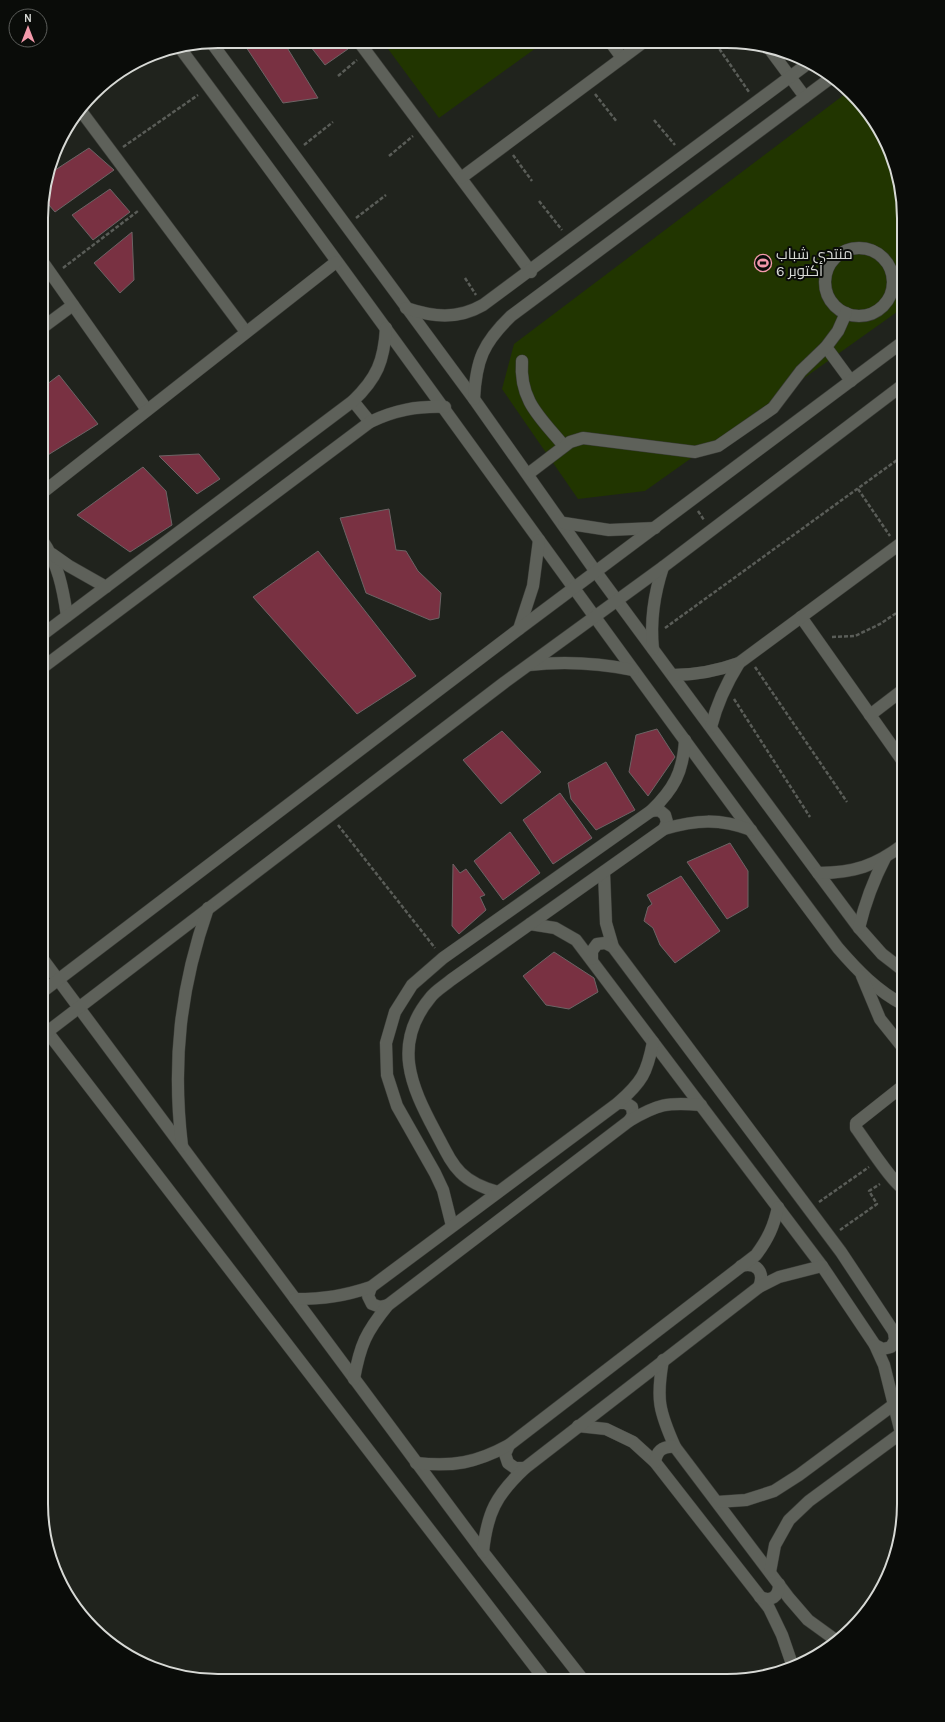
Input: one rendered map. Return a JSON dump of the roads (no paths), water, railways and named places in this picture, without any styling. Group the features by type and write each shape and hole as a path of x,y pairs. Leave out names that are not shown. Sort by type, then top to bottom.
{"street":[{"path":"215,48 474,399 564,523 596,572 653,644 673,675 818,873 859,928 882,954 897,966"},
{"path":"363,48 530,272"},
{"path":"615,48 622,58"},
{"path":"460,178 636,48"},
{"path":"183,52 336,262 445,407 573,589 838,948 862,975 897,1002"},
{"path":"774,55 805,97"},
{"path":"406,308 428,315 452,316 475,310 530,272 804,67"},
{"path":"474,399 475,375 482,352 494,332 511,316 827,81"},
{"path":"83,114 246,332"},
{"path":"864,248 883,258 891,269 893,286 886,303 872,313 854,315 846,313 832,302 828,295 825,278 828,269 838,255 846,251 864,248"},
{"path":"48,488 336,262"},
{"path":"48,269 147,410"},
{"path":"48,324 73,305"},
{"path":"528,474 564,446 583,438 695,452 718,446 773,408 801,371 826,347 838,331 846,313"},
{"path":"48,630 354,401 368,386 379,369 385,349 386,328"},
{"path":"48,988 573,589 897,346"},
{"path":"826,347 851,381"},
{"path":"522,361 521,375 523,389 529,402 564,446"},
{"path":"48,1026 78,1008 593,616 663,567 897,391"},
{"path":"354,401 370,422"},
{"path":"48,664 370,422 387,414 406,409 445,407"},
{"path":"564,523 609,530 656,528"},
{"path":"519,630 533,586 539,540"},
{"path":"673,675 696,675 718,670 743,660 897,547"},
{"path":"48,548 52,554 62,588 67,616"},
{"path":"52,554 69,566 106,587"},
{"path":"653,644 652,614 663,567"},
{"path":"801,617 897,753"},
{"path":"711,727 716,706 725,685 743,660"},
{"path":"528,665 554,662 581,662 607,664 633,670"},
{"path":"870,715 897,694"},
{"path":"452,1226 443,1190 397,1106 387,1075 386,1043 395,1012 412,985 444,958 651,811 666,797 677,779 684,760 685,740"},
{"path":"651,811 659,810 665,815 667,822 664,829"},
{"path":"498,1192 480,1187 465,1178 452,1165 417,1098 409,1072 409,1046 416,1020 430,997 451,980 664,829 684,824 708,821 732,823 751,830"},
{"path":"818,873 841,873 856,870 885,858 897,849"},
{"path":"859,928 867,898 885,858"},
{"path":"604,872 606,923 613,947 830,1238 897,1335"},
{"path":"182,1148 177,1094 178,1040 185,986 197,940 208,908"},
{"path":"530,924 554,928 576,940 592,959 822,1266 875,1345 884,1365 897,1418"},
{"path":"592,959 592,951 597,944 605,943 613,947"},
{"path":"48,966 483,1552 579,1674"},
{"path":"862,975 880,1019 897,1040"},
{"path":"48,1033 540,1674"},
{"path":"295,1299 321,1299 346,1295 371,1287 618,1103 636,1087 646,1071 653,1042"},
{"path":"897,1090 856,1123 856,1128 897,1183"},
{"path":"618,1103 626,1103 632,1107 633,1115 629,1121"},
{"path":"354,1379 359,1352 370,1326 388,1305 629,1121 651,1108 676,1103 701,1105"},
{"path":"426,1158 430,1162 436,1164 442,1161 445,1155 444,1149"},
{"path":"416,1462 440,1465 464,1463 488,1456 509,1445 756,1255 767,1241 774,1224 778,1207"},
{"path":"741,1266 749,1264 756,1266 761,1272 762,1280 759,1286"},
{"path":"483,1552 486,1528 494,1505 507,1485 525,1468 759,1286 779,1277 822,1266"},
{"path":"371,1287 368,1296 372,1304 380,1307 388,1305"},
{"path":"875,1345 882,1349 891,1347 895,1340 894,1332"},
{"path":"663,1360 658,1390 663,1420 675,1447 808,1620 832,1638"},
{"path":"717,1502 746,1500 774,1491 799,1475 897,1403"},
{"path":"578,1426 606,1428 633,1442 655,1462 760,1596 782,1635 791,1661"},
{"path":"770,1572 775,1545 789,1520 809,1501 897,1436"},
{"path":"509,1445 505,1454 508,1463 515,1468 525,1468"},
{"path":"655,1462 656,1455 661,1449 668,1446 675,1447"},
{"path":"760,1596 767,1600 774,1598 779,1592 779,1584"}],"place":[{"name":"منتدى شباب 6 أكتوبر","path":"763,263"}]}
